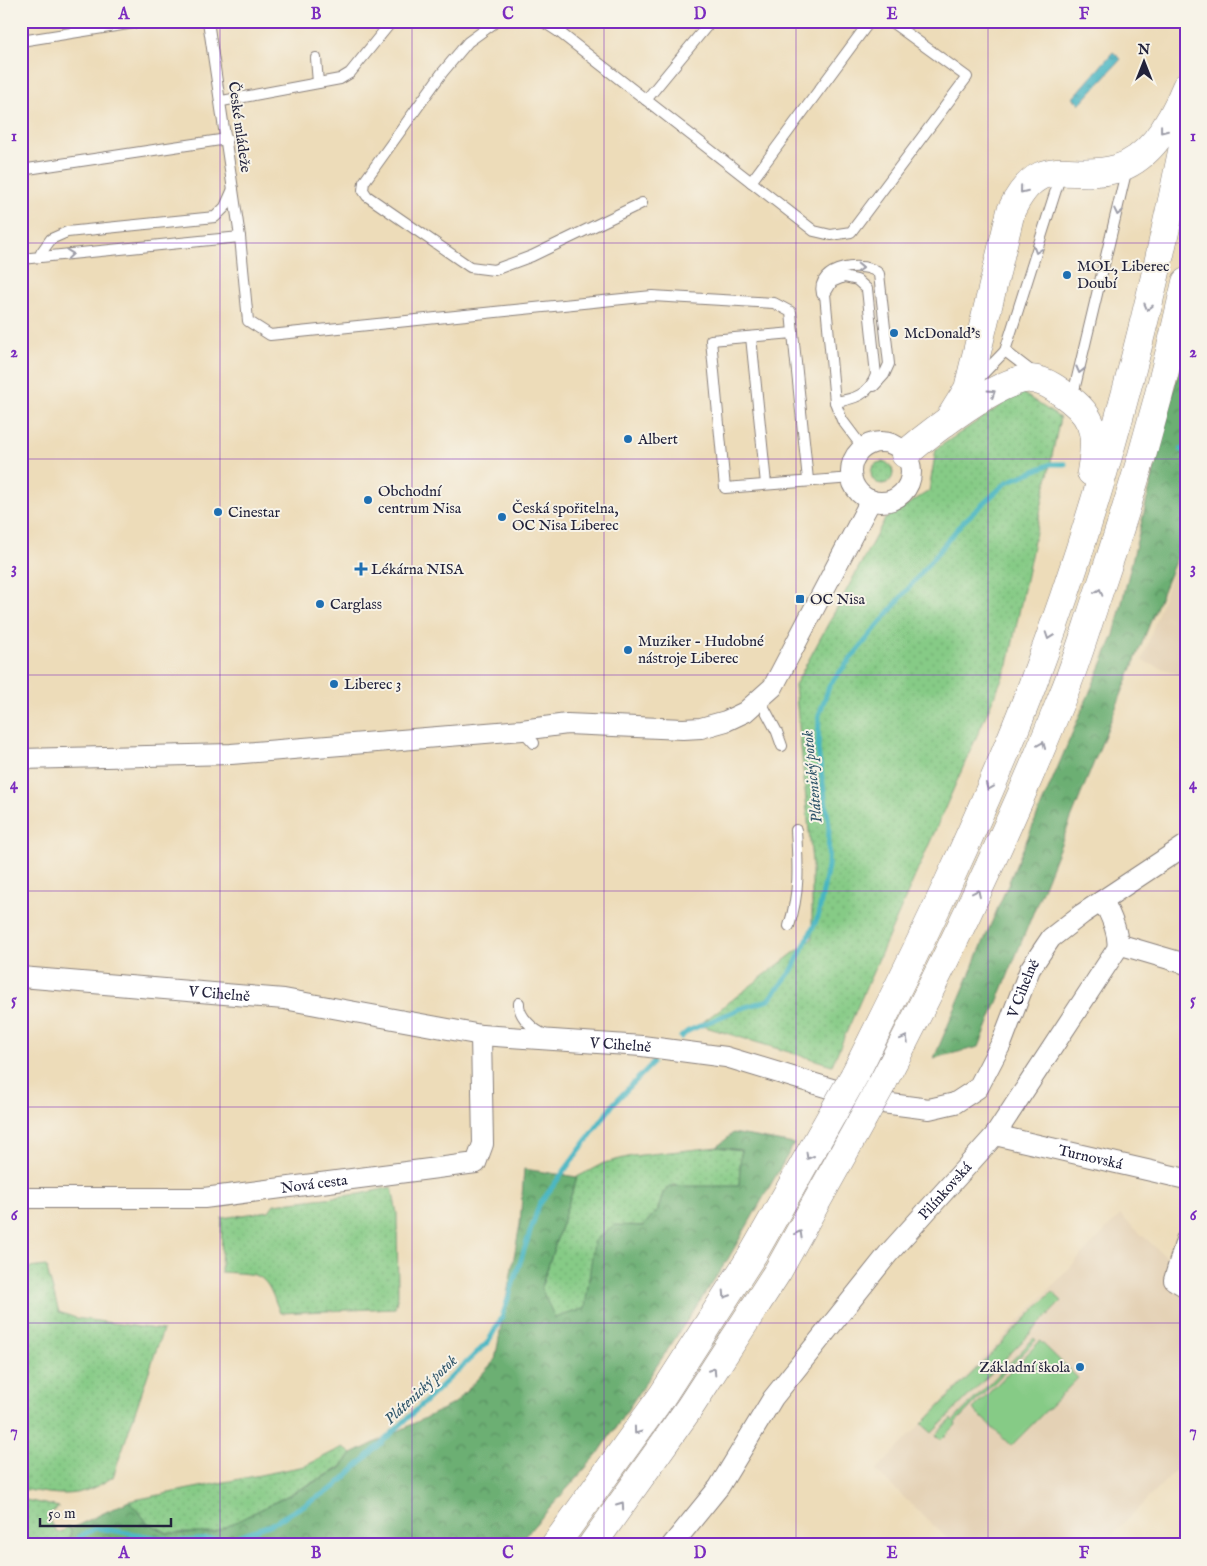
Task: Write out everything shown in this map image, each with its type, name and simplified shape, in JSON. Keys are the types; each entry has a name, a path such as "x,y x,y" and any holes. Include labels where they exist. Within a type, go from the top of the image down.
{"highway":[{"path":"950,418 968,389 1011,211 1019,192 1027,184 1044,174 1062,171 1100,172 1128,164 1148,149 1168,125 1186,87"},
{"path":"555,1545 662,1396 754,1254 854,1076 916,952 983,801 1031,686 1076,557 1138,346 1164,243 1186,132"},
{"path":"592,1545 690,1407 778,1271 883,1082 943,966 1015,810 1064,694 1106,571 1144,450 1186,282"},
{"path":"905,454 950,418 1009,382 1026,378 1047,383 1072,400 1089,421 1095,438 1076,557"}],"street":[{"path":"872,443 890,443 905,454 912,472 906,490 890,501 871,500 855,487 852,478 853,461 863,448 872,443"},
{"path":"21,759 231,754 528,737 566,724 701,728 726,721 760,700 773,687 871,500"},
{"path":"1186,846 1104,902 1112,918 1118,944 1186,964"},
{"name":"V Cihelně","path":"21,977 284,999 481,1035 642,1046 726,1057 875,1102 915,1109 942,1107 955,1103 978,1088 1002,1042 1030,969 1051,938 1082,914 1104,902"},
{"name":"Pilínkovská","path":"672,1545 719,1487 773,1398 888,1254 995,1135 1118,944"},
{"name":"Nová cesta","path":"21,1198 204,1198 476,1163 483,1144 481,1035"},
{"name":"Turnovská","path":"995,1135 1186,1179"},
{"path":"1186,1240 1174,1280 1186,1288"}],"lane":[{"path":"21,41 147,21"},
{"name":"České mládeže","path":"208,21 222,101 240,236 248,321 270,334 652,296 774,303 791,312 793,332"},
{"path":"222,101 340,79 350,73 392,21"},
{"path":"497,21 468,42 442,73 364,182 363,190 367,196 470,267 494,270 532,256 642,203"},
{"path":"542,21 559,32 814,231 831,235 851,232 967,77 890,21"},
{"path":"559,32 568,21"},
{"path":"646,100 712,21"},
{"path":"751,182 870,21"},
{"path":"316,58 318,83"},
{"path":"21,170 227,139"},
{"path":"1072,400 1128,164"},
{"path":"968,389 1005,351 1062,171"},
{"path":"41,253 51,240 67,232 215,217 229,201 233,188"},
{"path":"21,259 240,236"},
{"path":"835,402 858,398 880,380 889,364 879,274 872,269 844,268 831,272 821,288 825,304 835,402 842,420 863,448"},
{"path":"825,304 827,288 838,279 851,277 863,284 867,289 876,375 866,391"},
{"path":"808,480 793,332 710,340 725,488 852,478"},
{"path":"751,337 766,484"},
{"path":"1005,351 1047,383"},
{"path":"760,700 778,732 782,746"},
{"path":"789,926 797,901 799,873 796,830"},
{"path":"519,1003 523,1016 533,1027 541,1033 558,1040"}],"shaded area":[{"path":"1186,541 1186,677 1142,661 1180,549"},
{"name":"Základní škola","path":"1120,1215 1186,1275 1186,1460 1102,1545 954,1545 876,1471"}],"green space":[{"path":"1186,340 1186,541 1180,549 979,1047 934,1058 1114,635"},
{"path":"1021,392 1060,418 1008,665 832,1065 699,1025 812,939 812,862 795,685 885,519 929,491 936,449"},
{"path":"878,462 886,462 893,469 893,477 886,484 878,484 871,477 871,469"},
{"path":"733,1133 794,1144 728,1259 598,1454 517,1545 67,1545 71,1532 70,1529 129,1501 148,1523 167,1533 214,1533 340,1469 352,1454 455,1403 495,1360 520,1224 524,1169 577,1177 541,1288 555,1318 585,1308 594,1241 614,1225 643,1226 658,1210 663,1193 669,1186 739,1186 741,1150 717,1147"},
{"path":"717,1147 741,1150 739,1186 689,1188 674,1185 663,1193 658,1210 643,1226 629,1225 595,1241 585,1308 554,1319 541,1288 577,1177 604,1163 632,1156"},
{"path":"392,1187 397,1214 398,1295 395,1308 280,1313 270,1289 261,1278 254,1275 221,1272 222,1218 269,1211 274,1204 360,1194"},
{"path":"46,1266 59,1312 76,1318 163,1330 113,1477 89,1489 68,1494 21,1489 21,1269"},
{"path":"1052,1292 1062,1301 932,1433 922,1424"},
{"path":"1034,1338 1036,1340 955,1423 956,1425 941,1440 936,1435 951,1419 953,1421"},
{"path":"1040,1341 1078,1378 1011,1446 973,1409"},
{"path":"343,1447 352,1454 340,1468 214,1534 168,1533 148,1523 129,1501 305,1466"},
{"path":"21,1499 59,1507 50,1514 49,1520 57,1533 63,1531 68,1526 71,1531 67,1545 21,1545"}],"water":[{"path":"1113,52 1121,59 1080,104 1073,98"}],"waterway":[{"name":"Plátenický potok","path":"1181,450 1186,448"},
{"name":"Plátenický potok","path":"681,1037 688,1031 739,1009 769,1000 792,970 818,917 828,866 829,825 818,750 819,715 830,684 962,523 1007,482 1051,464 1065,464"},
{"name":"Plátenický potok","path":"73,1545 79,1537 96,1528 180,1541 231,1538 270,1525 335,1487 488,1342 502,1317 539,1205 615,1102 653,1063"}],"place":[{"name":"MOL, Liberec Doubí","path":"1067,275"},
{"name":"McDonald's","path":"894,333"},
{"name":"Albert","path":"628,439"},
{"name":"Obchodní centrum Nisa","path":"368,500"},
{"name":"Cinestar","path":"218,512"},
{"name":"Česká spořitelna, OC Nisa Liberec","path":"502,517"},
{"name":"Lékárna NISA","path":"361,569"},
{"name":"OC Nisa","path":"800,599"},
{"name":"Carglass","path":"320,604"},
{"name":"Muziker - Hudobné nástroje Liberec","path":"628,650"},
{"name":"Liberec 3","path":"334,684"},
{"name":"Základní škola","path":"1080,1367"}]}
